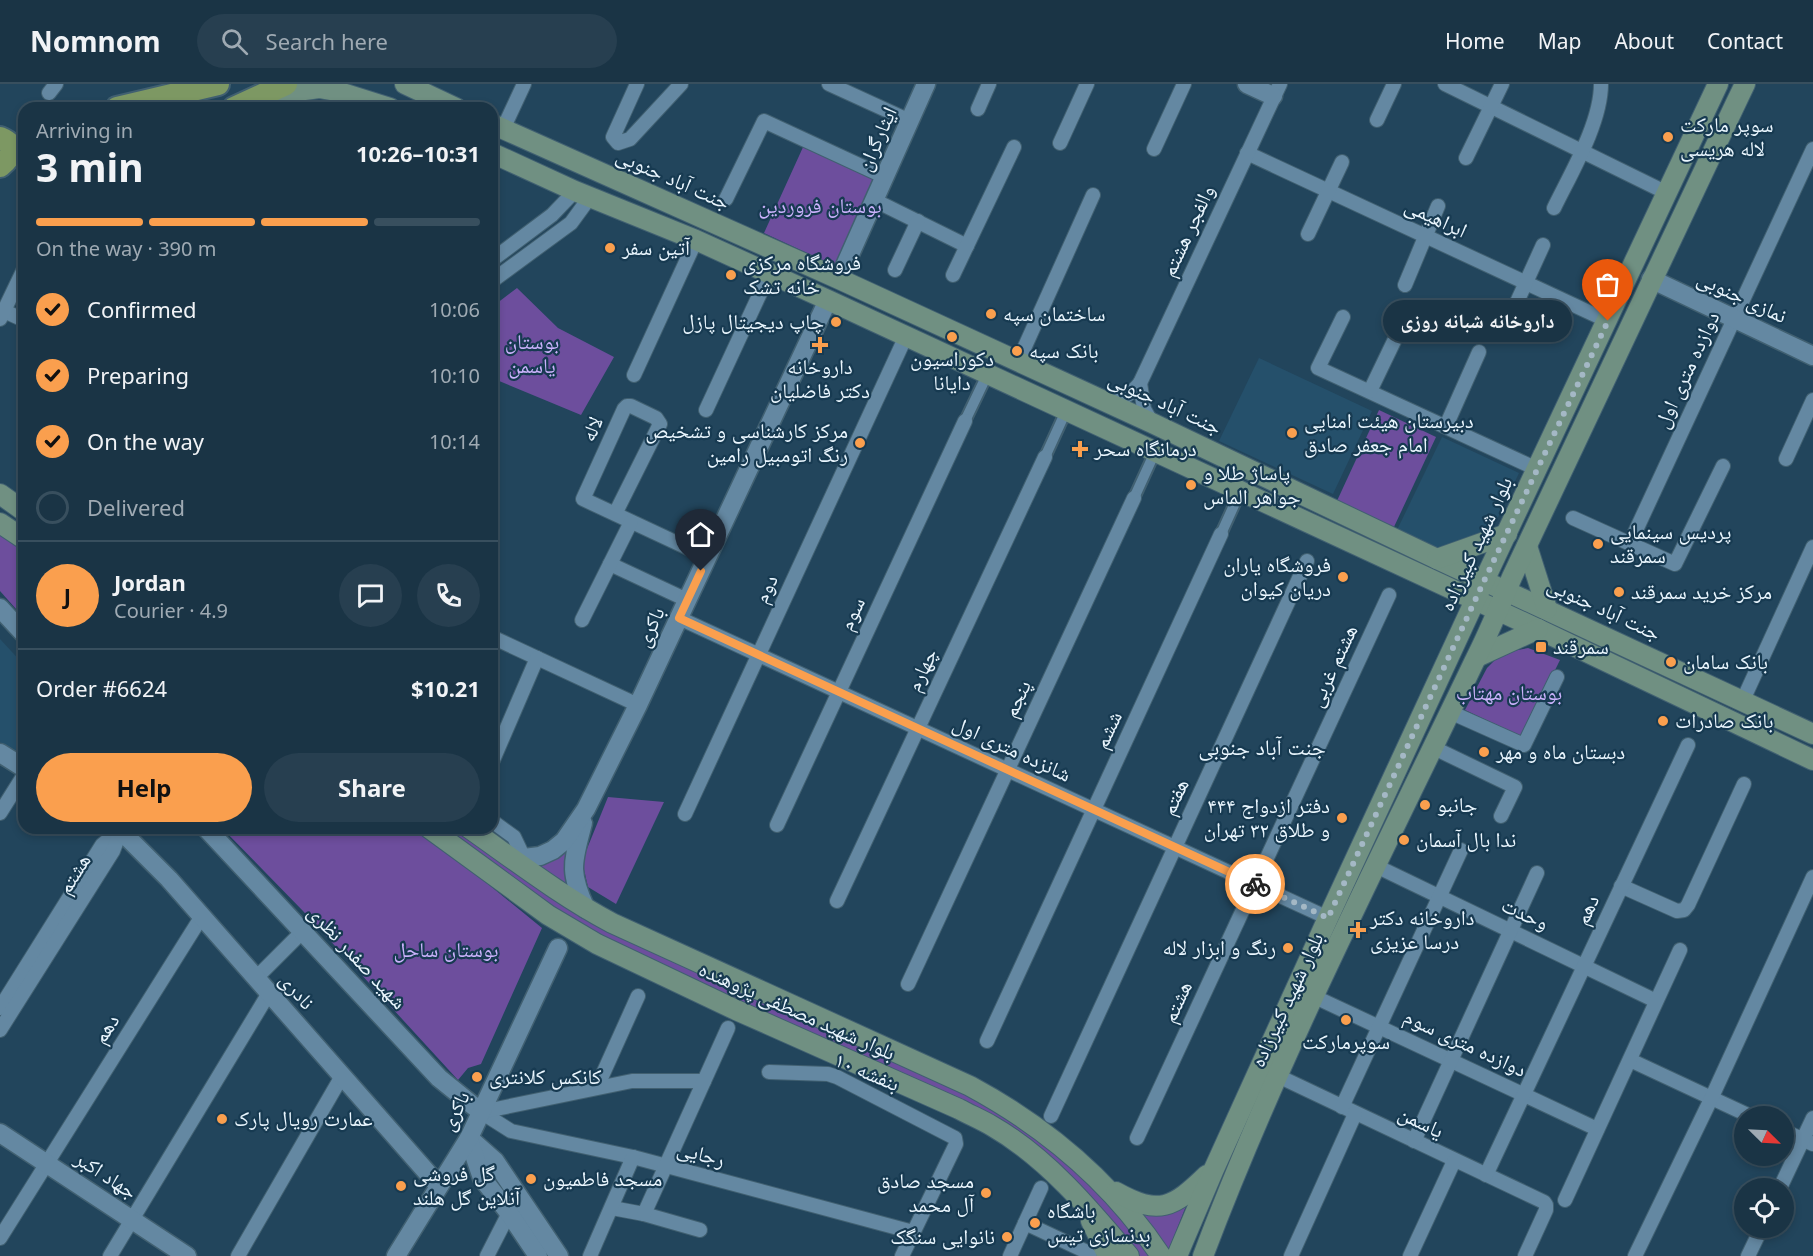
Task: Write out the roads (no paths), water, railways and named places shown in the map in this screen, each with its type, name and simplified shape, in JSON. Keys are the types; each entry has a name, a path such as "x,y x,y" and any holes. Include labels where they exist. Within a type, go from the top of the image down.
{"main road":[{"path":"142,102 218,84"},
{"path":"248,102 286,84"},
{"path":"372,84 376,95 385,102"},
{"path":"405,84 445,102"},
{"name":"بلوار شهید کبیرزاده","path":"1177,1256 1328,918 1718,84"},
{"name":"بلوار شهید کبیرزاده","path":"1203,1256 1232,1180 1278,1076 1432,747 1477,657 1651,279 1745,84"},
{"path":"263,96 319,88 372,102"},
{"name":"جنت آباد جنوبی","path":"498,126 839,279 1152,423 1813,734"},
{"path":"0,136 18,130"},
{"path":"0,136 12,147 12,153 0,166"},
{"path":"498,156 583,194 696,240 828,300 1475,602 1538,629 1813,760"},
{"path":"0,166 18,162"},
{"path":"0,494 18,507"},
{"path":"0,522 18,535"},
{"path":"1437,559 1507,534"},
{"path":"1527,546 1547,609"},
{"path":"1477,657 1538,629"},
{"name":"بلوار شهید مصطفی پژوهنده","path":"437,834 548,915 597,944 667,979 993,1126 1035,1158 1082,1202 1128,1256"},
{"name":"بلوار شهید مصطفی پژوهنده","path":"479,834 515,856 548,885 586,909 705,967 1007,1106 1037,1126 1107,1187 1161,1256"},
{"path":"1107,1187 1145,1206 1167,1204 1177,1202 1214,1169"},
{"path":"1082,1202 1108,1256"}],"street":[{"path":"498,124 524,84"},
{"path":"637,84 613,137 618,143 630,139 681,84"},
{"path":"829,84 910,121"},
{"name":"ایثارگران","path":"839,279 926,84"},
{"path":"978,109 989,84"},
{"path":"1060,143 1087,84"},
{"path":"1154,149 1184,84"},
{"path":"1247,84 1276,90"},
{"path":"1377,120 1394,84"},
{"path":"1445,84 1667,193"},
{"path":"1466,158 1502,84"},
{"path":"1554,208 1582,151 1601,100 1601,84"},
{"name":"والفجر هشتم","path":"1140,383 1276,90"},
{"path":"726,199 764,121 885,177"},
{"path":"953,275 1014,147"},
{"name":"دوازده متری اول","path":"1630,543 1813,149"},
{"name":"ابراهیمی","path":"1247,153 1608,321"},
{"path":"1308,234 1342,162"},
{"path":"498,256 583,194"},
{"path":"498,277 570,223 583,194"},
{"path":"1018,362 1093,195"},
{"path":"874,200 967,246"},
{"path":"1405,285 1438,206"},
{"path":"895,270 918,221"},
{"path":"633,375 696,240"},
{"path":"1507,324 1543,245"},
{"path":"706,410 770,274"},
{"name":"نمازی جنوبی","path":"1651,279 1813,356"},
{"path":"18,282 2,315 18,319"},
{"name":"باکری","path":"515,856 540,856 553,850 564,841 586,809 638,705 828,300"},
{"path":"1343,317 1318,368 1537,470"},
{"name":"دوم","path":"685,814 906,336"},
{"path":"1370,391 1396,337"},
{"path":"1446,426 1479,352"},
{"path":"965,421 987,375"},
{"path":"1107,403 1119,401 1131,394 1140,383"},
{"path":"1140,383 1144,409 1152,423"},
{"path":"1786,459 1813,400"},
{"name":"لاله","path":"615,514 660,424 656,418 631,406 624,409 583,500 707,557"},
{"path":"1045,457 1066,411"},
{"name":"سوم","path":"777,825 965,421"},
{"path":"1134,498 1155,452"},
{"name":"چهارم","path":"837,901 1045,457"},
{"path":"1573,518 1675,564 1723,466"},
{"path":"1221,534 1240,492"},
{"name":"پنجم","path":"908,984 1134,498"},
{"path":"582,620 631,522"},
{"name":"ششم","path":"987,1041 1221,534"},
{"path":"1743,700 1813,547"},
{"name":"هفتم","path":"1051,1116 1307,561"},
{"path":"610,564 687,600"},
{"name":"هشتم غربی","path":"1255,884 1389,595"},
{"path":"0,608 18,628"},
{"name":"شانزده متری اول","path":"679,618 1328,918"},
{"path":"498,640 638,705"},
{"path":"498,748 537,658"},
{"path":"1450,712 1524,746 1557,677"},
{"name":"دهم","path":"1486,1175 1688,745"},
{"path":"1432,747 1515,787 1501,816"},
{"path":"0,753 18,764"},
{"path":"0,813 18,784"},
{"path":"1621,886 1677,911 1684,910 1744,784"},
{"name":"باکری","path":"586,809 573,869 577,890 586,909"},
{"path":"498,825 514,837 515,856"},
{"name":"هشتم","path":"0,1008 102,845 114,834"},
{"name":"هشتم","path":"0,1030 113,851 118,834"},
{"name":"نادری","path":"125,834 169,879 439,1186"},
{"name":"شهید صفدر نظری","path":"212,834 440,1078 481,1112"},
{"path":"1342,1107 1461,850"},
{"name":"وحدت","path":"1376,866 1656,1001"},
{"path":"1414,1141 1537,873"},
{"path":"1635,1256 1712,1099 1813,878"},
{"name":"هشتم","path":"1137,1138 1255,884"},
{"name":"دهم","path":"0,1238 202,916"},
{"path":"256,978 296,938"},
{"name":"باکری","path":"396,1256 469,1138 558,948"},
{"path":"1565,1200 1680,950"},
{"path":"110,1256 269,993"},
{"path":"597,1087 638,996"},
{"name":"دوازده متری سوم","path":"1315,996 1596,1129"},
{"path":"644,1214 728,1028"},
{"path":"1630,1060 1734,1109"},
{"name":"بنفشه ۱۰","path":"769,1072 828,1074 837,1077 955,1138 956,1144 902,1256"},
{"path":"238,1256 342,1076"},
{"name":"یاسمن","path":"1278,1076 1544,1202 1546,1210 1525,1256"},
{"path":"481,1112 632,1081 704,1082"},
{"name":"رجایی","path":"481,1112 511,1131 633,1157 914,1232"},
{"path":"1291,1256 1355,1114"},
{"path":"1786,1178 1808,1142 1813,1118"},
{"name":"جهاد اکبر","path":"0,1133 188,1256"},
{"path":"1794,1136 1808,1142"},
{"path":"469,1138 482,1178 538,1256"},
{"path":"469,1138 495,1161 559,1256"},
{"path":"590,1256 633,1157"},
{"path":"1410,1256 1454,1161"},
{"path":"1010,1256 1041,1188"},
{"path":"612,1208 644,1214 700,1230"},
{"path":"487,1256 509,1213"},
{"path":"1025,1223 1085,1251 1090,1256"},
{"path":"1748,1256 1757,1238"}],"place":[{"name":"سوپر مارکت لاله هریسی","path":"1668,137"},
{"name":"آتین سفر","path":"610,248"},
{"name":"فروشگاه مرکزی خانه تشک","path":"731,275"},
{"name":"ساختمان سپه","path":"991,314"},
{"name":"داروخانه شبانه روزی","path":"1608,321"},
{"name":"چاپ دیجیتال پازل","path":"836,322"},
{"name":"دکوراسیون دایانا","path":"952,337"},
{"name":"داروخانه دکتر فاضلیان","path":"820,345"},
{"name":"بانک سپه","path":"1017,351"},
{"name":"دبیرستان هیئت امنایی امام جعفر صادق","path":"1292,433"},
{"name":"مرکز کارشناسی و تشخیص رنگ اتومبیل رامین","path":"860,443"},
{"name":"درمانگاه سحر","path":"1080,449"},
{"name":"پاساژ طلا و جواهر الماس","path":"1191,485"},
{"name":"پردیس سینمایی سمرقند","path":"1598,544"},
{"name":"فروشگاه یاران دریان کیوان","path":"1343,577"},
{"name":"مرکز خرید سمرقند","path":"1619,592"},
{"name":"سمرقند","path":"1541,647"},
{"name":"بانک سامان","path":"1671,662"},
{"name":"بانک صادرات","path":"1663,721"},
{"name":"دبستان ماه و مهر","path":"1484,752"},
{"name":"جانبو","path":"1425,805"},
{"name":"دفتر ازدواج ۴۴۴ و طلاق ۳۲ تهران","path":"1342,818"},
{"name":"ندا بال آسمان","path":"1404,840"},
{"name":"داروخانه دکتر درسا عزیزی","path":"1358,930"},
{"name":"رنگ و ابزار لاله","path":"1288,948"},
{"name":"سوپرمارکت","path":"1346,1020"},
{"name":"کانکس کلانتری","path":"477,1077"},
{"name":"عمارت رویال پارک","path":"222,1119"},
{"name":"مسجد فاطمیون","path":"531,1179"},
{"name":"گل فروشی آنلاین گل هلند","path":"401,1186"},
{"name":"مسجد صادق آل محمد","path":"986,1193"},
{"name":"باشگاه بدنسازی تیس","path":"1035,1223"},
{"name":"نانوایی سنگک","path":"1007,1237"}],"district":[{"name":"جنت‌ آباد جنوبی","path":"1262,747"}],"park label":[{"name":"بوستان فروردین","path":"820,206"},
{"name":"بوستان یاسمن","path":"532,354"},
{"name":"بوستان مهتاب","path":"1509,693"},
{"name":"بوستان ساحل","path":"446,950"}]}
